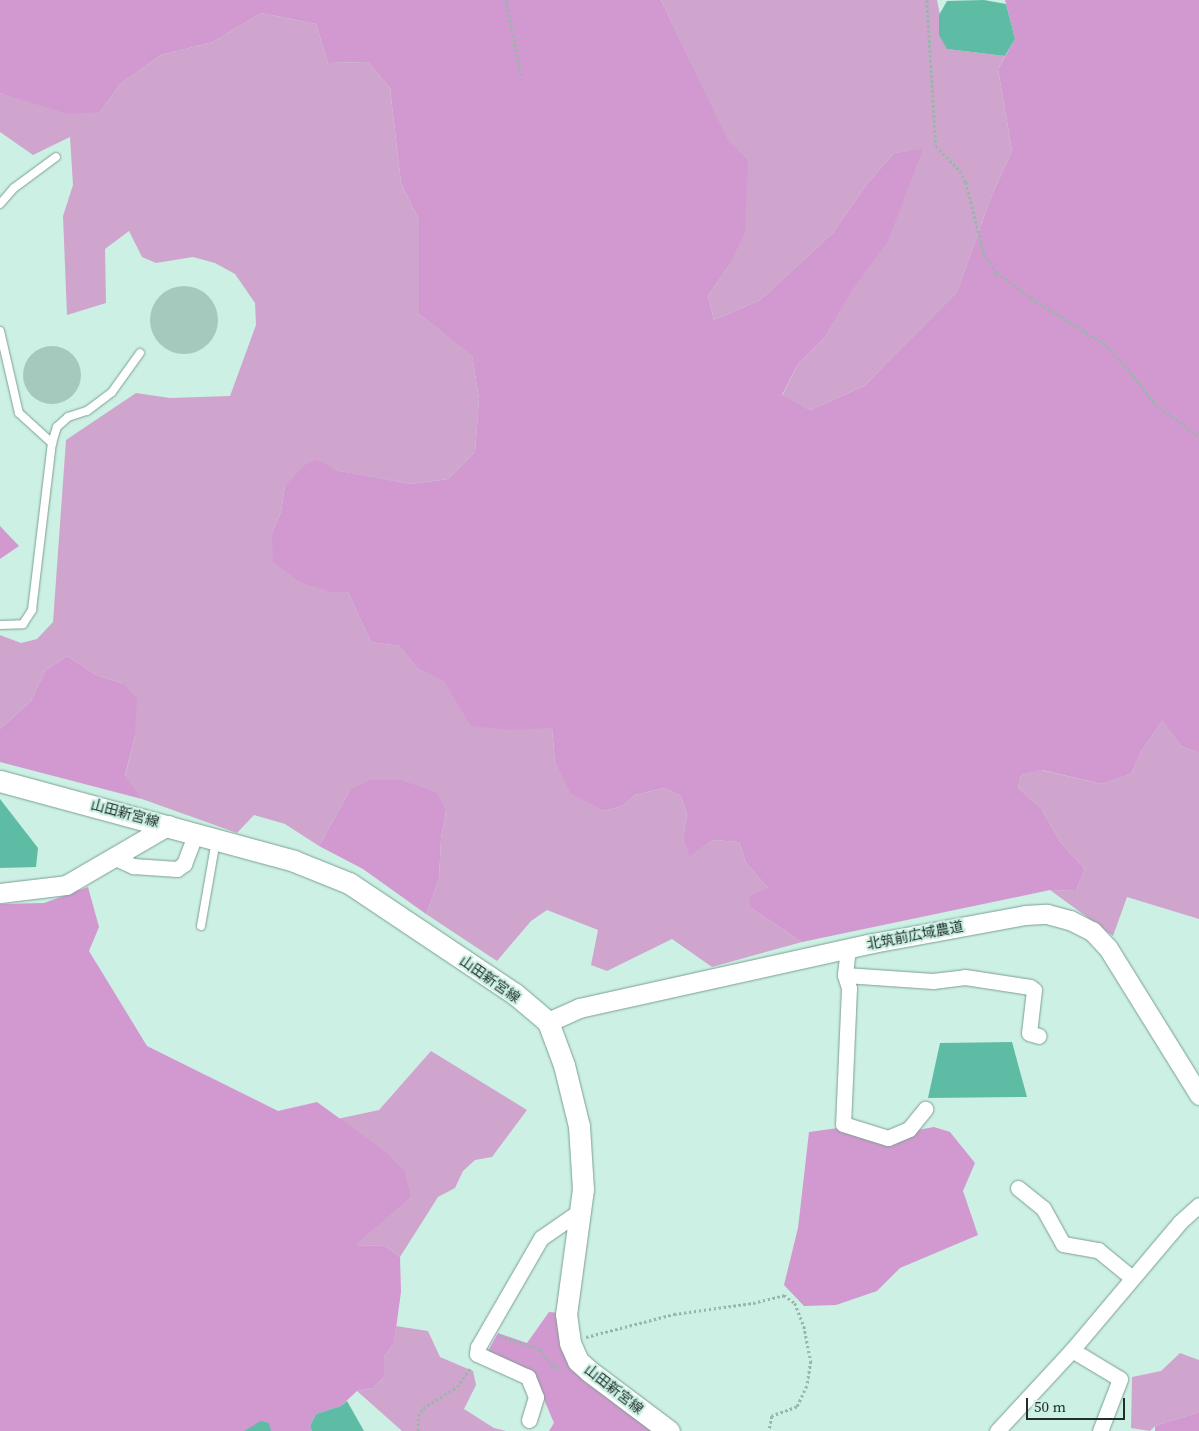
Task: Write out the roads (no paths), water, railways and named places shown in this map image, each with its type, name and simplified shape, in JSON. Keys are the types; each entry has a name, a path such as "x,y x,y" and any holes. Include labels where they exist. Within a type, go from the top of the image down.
{"main road":[{"name":"山田新宮線","path":"0,781 217,838 294,861 349,883 515,994 548,1022"},
{"path":"548,1022 579,1126 583,1189 580,1211"},
{"name":"山田新宮線","path":"580,1211 566,1314 574,1352 669,1431"}],"street":[{"path":"0,893 66,884 115,858 169,825"},
{"path":"115,858 133,866 177,869 184,864 196,832"},
{"name":"北筑前広域農道","path":"548,1022 579,1008 848,949 1025,915 1047,914 1070,920 1092,931 1108,948 1198,1091"},
{"path":"848,949 845,975 849,988 843,1124 888,1138 909,1128 925,1109"},
{"path":"845,975 908,981 955,981 965,977 1030,987 1034,990 1029,1033 1039,1036"},
{"path":"1018,1188 1043,1208 1063,1244 1098,1250 1131,1277"},
{"path":"997,1431 1072,1350 1131,1277 1199,1205"},
{"path":"529,1420 536,1397 528,1377 477,1354 487,1331 541,1238 580,1211"},
{"path":"1072,1350 1120,1379 1100,1431"}],"lane":[{"path":"0,204 14,188 56,157"},
{"path":"0,331 19,413 52,443"},
{"path":"0,625 23,624 32,610 52,443 57,427 68,417 87,411 112,392 140,353"},
{"path":"201,926 217,838"}]}
